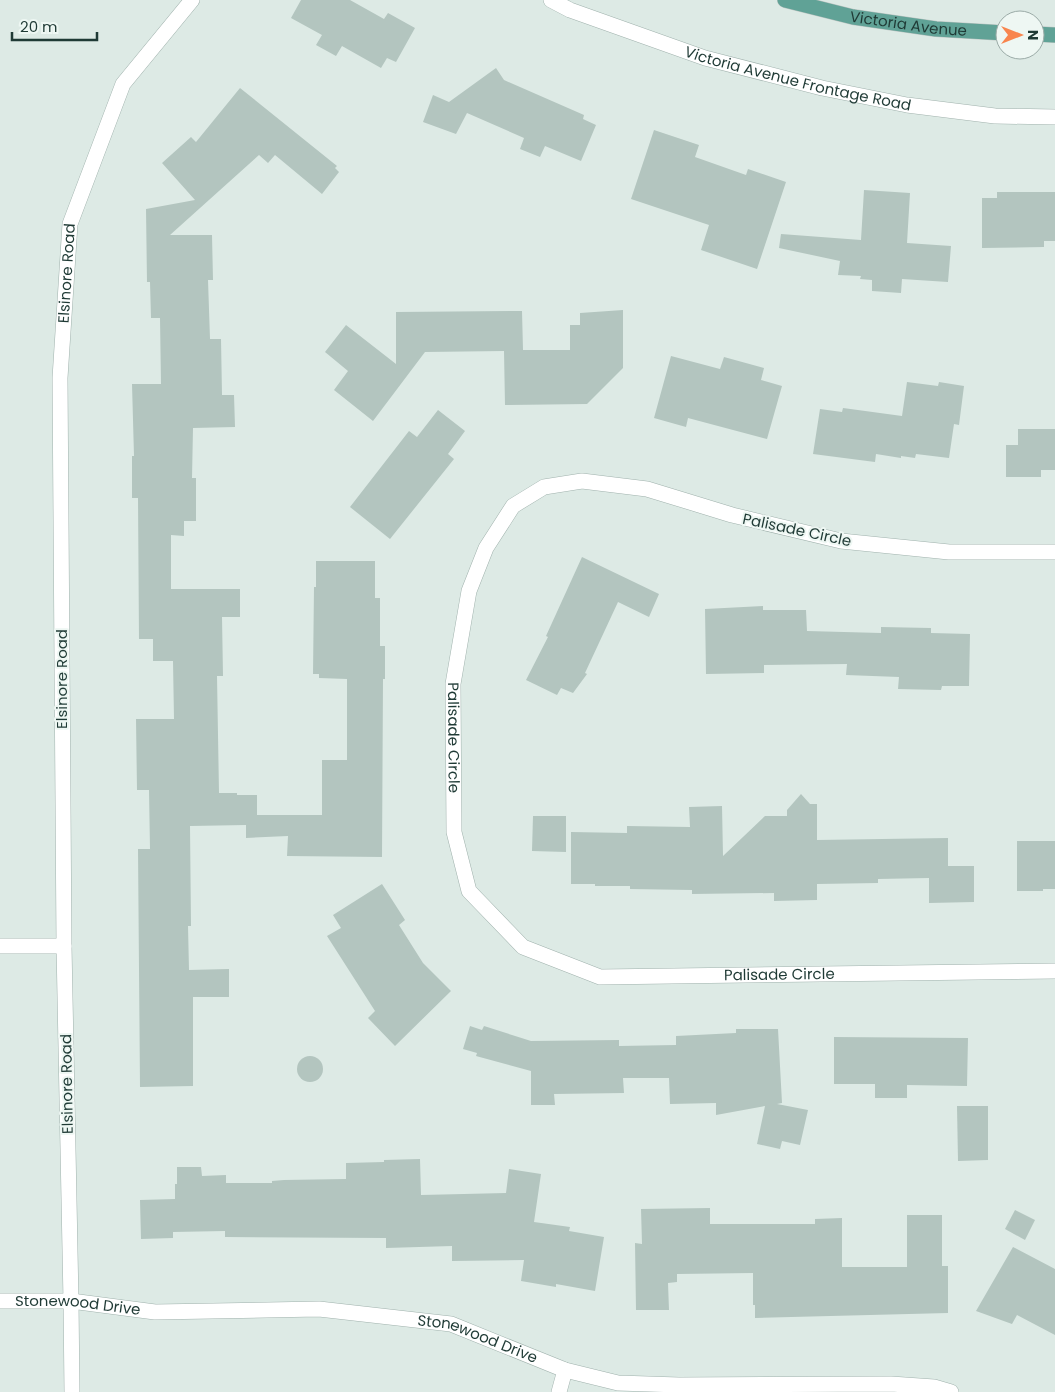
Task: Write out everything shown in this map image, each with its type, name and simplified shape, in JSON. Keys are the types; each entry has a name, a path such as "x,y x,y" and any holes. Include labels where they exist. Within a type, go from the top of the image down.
{"main road":[{"name":"Victoria Avenue","path":"785,0 853,17 936,29 995,32"}],"street":[{"name":"Elsinore Road","path":"72,1392 64,946 60,378 70,224 123,84 192,0"},
{"name":"Victoria Avenue Frontage Road","path":"551,0 570,10 704,58 812,86 907,104 995,116 1055,117"},
{"name":"Palisade Circle","path":"1055,552 949,552 841,541 732,515 647,489 582,481 544,487 513,506 486,548 470,591 453,684 454,832 470,891 523,947 600,977 1055,971"},
{"path":"0,946 64,946"},
{"name":"Stonewood Drive","path":"0,1301 71,1301 155,1312 319,1309 451,1324 566,1370 618,1383 680,1385 891,1384 934,1388 951,1392"},
{"path":"559,1392 566,1370"}],"building":[{"path":"301,0 350,0 384,19 388,13 415,28 396,62 387,58 381,68 342,46 336,56 316,45 322,35 291,18"},
{"path":"496,68 504,80 584,115 583,119 596,125 581,161 545,146 540,157 520,149 524,138 467,113 456,134 423,122 433,95 449,102"},
{"path":"240,88 337,166 335,168 339,172 322,194 275,155 268,163 259,155 170,235 212,235 213,280 208,280 210,339 221,339 222,395 234,395 235,427 193,428 192,478 196,478 196,521 184,521 184,536 171,535 171,589 240,589 240,617 222,617 223,676 217,676 219,793 257,795 257,815 322,815 322,760 347,760 347,679 319,678 319,674 313,674 316,561 375,561 375,598 380,598 380,646 385,646 385,679 383,679 382,857 287,856 288,836 246,838 246,825 190,826 191,926 188,926 189,970 229,969 229,997 193,997 193,1086 140,1087 138,849 150,849 149,790 137,790 136,719 174,719 173,661 153,661 153,639 139,639 138,498 132,498 132,456 134,456 132,384 161,384 160,318 151,318 150,282 147,282 146,209 195,200 162,163 191,137 196,142"},
{"path":"654,130 699,145 695,157 746,175 748,169 786,182 757,269 701,250 709,225 631,199"},
{"path":"864,190 910,193 907,243 951,246 948,282 902,279 901,293 872,291 872,280 860,279 861,276 838,275 840,261 779,248 781,234 861,240"},
{"path":"997,192 1055,192 1055,241 1044,241 1044,247 982,248 982,198 997,198"},
{"path":"623,310 623,368 587,404 505,405 504,351 425,352 373,421 334,390 348,371 325,352 346,325 396,364 396,312 522,311 523,350 570,350 570,325 580,325 580,313"},
{"path":"671,356 720,369 724,357 764,368 761,380 782,386 767,439 688,418 686,427 654,418"},
{"path":"907,382 938,386 939,382 964,386 959,425 954,424 949,458 916,454 915,458 901,456 901,458 876,454 875,462 813,454 820,409 842,412 843,408 902,416"},
{"path":"438,410 465,431 448,454 454,459 390,539 350,507 409,431 417,437"},
{"path":"1018,429 1055,429 1055,470 1041,470 1041,477 1006,477 1006,445 1018,445"},
{"path":"582,557 659,594 649,617 618,602 585,673 587,674 573,693 561,688 557,695 526,680 548,637 546,636"},
{"path":"763,606 763,610 806,610 807,631 881,633 881,627 931,628 931,633 970,634 969,686 942,686 941,690 898,689 899,677 846,675 847,664 764,665 764,673 706,674 705,609"},
{"path":"801,794 810,804 817,804 817,840 948,838 948,866 974,866 974,902 929,903 929,878 878,879 878,883 817,884 817,900 774,901 774,893 692,894 692,890 630,889 630,886 571,884 571,832 627,833 627,826 690,827 689,807 722,806 723,856 765,816 787,816 787,810"},
{"path":"533,816 566,816 566,852 532,851"},
{"path":"1017,841 1055,841 1055,889 1017,891"},
{"path":"382,884 405,920 399,925 423,963 451,991 395,1046 368,1018 375,1011 327,936 341,928 333,915"},
{"path":"470,1026 482,1030 484,1026 531,1041 619,1040 619,1046 676,1045 676,1036 736,1033 736,1029 778,1029 782,1103 777,1104 808,1110 800,1145 782,1141 780,1149 757,1144 765,1106 716,1115 716,1103 670,1104 669,1078 623,1078 624,1093 554,1094 555,1105 531,1105 531,1071 476,1056 477,1053 463,1049"},
{"path":"834,1037 968,1038 967,1086 907,1085 907,1098 875,1098 875,1084 834,1084"},
{"path":"310,1056 319,1060 323,1069 319,1078 310,1082 301,1078 297,1069 301,1060"},
{"path":"957,1106 988,1106 988,1160 958,1161"},
{"path":"420,1159 421,1195 506,1193 509,1169 541,1174 534,1222 570,1227 569,1231 604,1237 595,1291 556,1284 556,1287 521,1281 524,1260 452,1261 452,1246 386,1248 386,1238 225,1237 225,1231 173,1232 173,1238 141,1239 140,1200 175,1199 177,1167 201,1167 202,1176 226,1175 226,1183 272,1183 272,1181 284,1180 346,1179 346,1163"},
{"path":"710,1208 710,1224 815,1224 815,1219 842,1218 842,1267 907,1267 907,1215 942,1215 942,1266 948,1266 948,1313 755,1318 753,1273 677,1274 677,1282 668,1283 669,1310 636,1310 635,1243 642,1244 641,1209"},
{"path":"1015,1210 1035,1220 1025,1240 1005,1229"},
{"path":"1013,1247 1055,1269 1055,1335 1017,1315 1012,1324 976,1311"}]}
